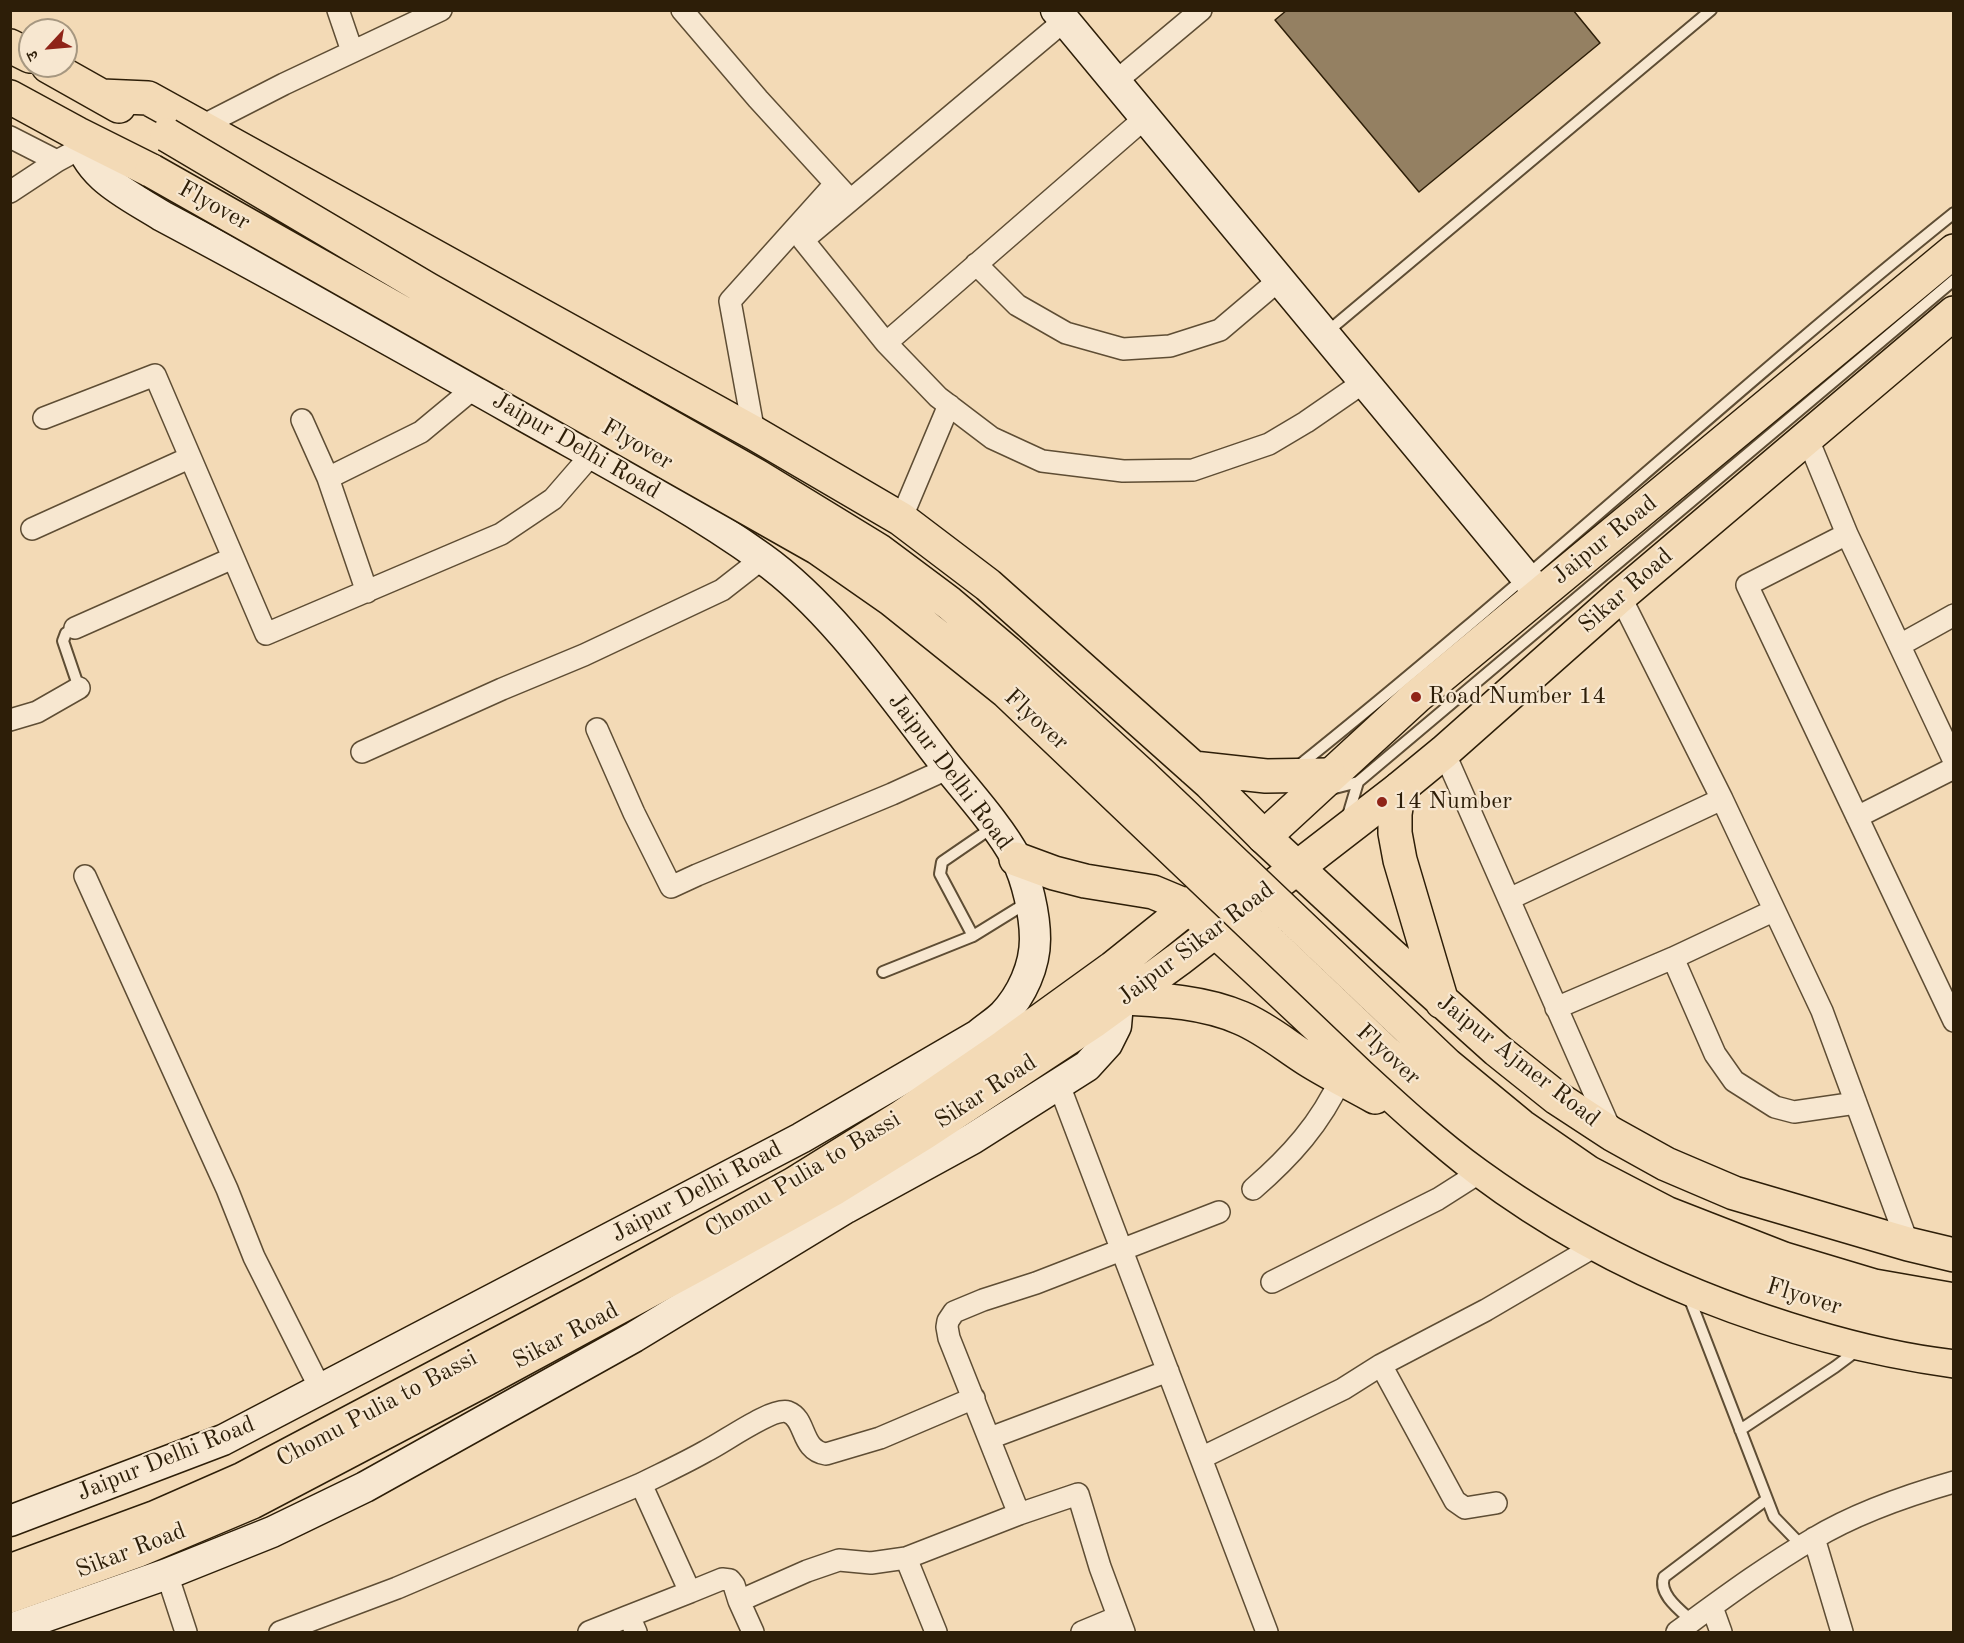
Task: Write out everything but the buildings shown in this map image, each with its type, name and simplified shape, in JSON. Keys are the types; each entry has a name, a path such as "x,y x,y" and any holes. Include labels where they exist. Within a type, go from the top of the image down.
{"main road":[{"path":"1060,16 1533,585"},
{"path":"70,78 102,96"},
{"name":"Jaipur Ajmer Road","path":"102,96 148,98 754,433 900,519 988,585 1193,768 1443,1003 1557,1098 1612,1134 1666,1164 1734,1193 1953,1255"},
{"name":"Flyover","path":"102,96 427,289 757,476 878,550 949,603 1016,660 1143,776 1446,1065 1521,1126 1589,1173 1666,1213 1784,1259 1874,1286 1953,1300"},
{"name":"Jaipur Delhi Road","path":"10,97 72,148 100,177 162,216 384,336 592,454 691,512 763,558 791,581 855,649 994,826 1016,859 1030,901 1035,940 1031,967 1019,993 1003,1015 978,1035 801,1138 223,1440 10,1521"},
{"name":"Flyover","path":"72,148 152,171 807,543 891,599 1008,692 1374,1042 1438,1100 1497,1147 1561,1190 1629,1227 1705,1263 1775,1289 1877,1319 1953,1332"},
{"name":"Jaipur Road","path":"1189,907 1321,782 1416,697 1533,585 1717,449 1953,251"},
{"name":"Sikar Road","path":"1298,867 1444,752 1620,596 1953,313"},
{"path":"1193,768 1321,782"},
{"path":"1399,789 1395,824 1400,860 1443,1003"},
{"path":"1016,859 1085,881 1153,892 1189,907 1421,1123 1482,1171 1541,1212 1597,1245 1685,1286 1783,1324 1864,1345 1953,1361"},
{"name":"Jaipur Sikar Road","path":"1112,1008 1298,867"},
{"name":"Chomu Pulia to Bassi","path":"10,1571 154,1518 243,1479 466,1362 794,1184 900,1118 1005,1046 1113,968 1189,907"},
{"path":"10,1629 166,1574 272,1532 365,1487 634,1337 846,1208 972,1139 1087,1066 1107,1044 1116,1026 1112,1008 1182,1002 1212,1008 1241,1018 1273,1035 1307,1059 1421,1123"},
{"name":"Sikar Road","path":"10,1596 136,1551 252,1502 486,1379 836,1188 924,1133 1112,1008"}],"street":[{"path":"338,10 352,51"},
{"path":"200,127 352,51 441,10"},
{"path":"682,10 758,99 850,200"},
{"path":"1115,82 1202,10"},
{"path":"1060,16 803,240 886,343 938,397 992,438 1042,460 1124,471 1193,470 1269,444 1364,382"},
{"path":"886,343 1145,118"},
{"path":"10,137 72,148"},
{"path":"10,192 72,148"},
{"path":"754,433 730,301 835,184"},
{"path":"976,264 1026,311 1066,333 1123,350 1170,346 1220,330 1279,280"},
{"path":"44,418 155,375 266,634 501,534 553,499 592,454"},
{"path":"328,478 421,432 474,388"},
{"path":"900,519 949,405"},
{"path":"302,420 328,478 367,592"},
{"path":"1807,437 1847,534 1953,762"},
{"path":"32,530 189,458"},
{"path":"1847,534 1747,585 1953,1021"},
{"path":"75,628 234,558"},
{"path":"362,752 502,688 584,655 722,590 763,558"},
{"path":"1620,596 1722,798 1773,911 1822,1011 1908,1244"},
{"path":"1900,645 1953,615"},
{"path":"10,720 37,712 79,688"},
{"path":"597,729 634,813 671,887 949,768"},
{"path":"1444,752 1612,1134"},
{"path":"1857,817 1953,768"},
{"path":"1509,899 1722,798"},
{"path":"85,876 227,1189 254,1257 320,1388"},
{"path":"1556,1008 1773,911"},
{"path":"1672,958 1715,1054 1734,1081 1775,1107 1794,1112 1856,1103"},
{"path":"1253,1189 1281,1165 1304,1140 1331,1102 1341,1078"},
{"path":"1059,1085 1267,1632"},
{"path":"1272,1281 1438,1199 1482,1171"},
{"path":"1019,1514 947,1327 948,1321 954,1312 983,1300 1036,1283 1219,1212"},
{"path":"1201,1458 1343,1389 1381,1365 1486,1310 1597,1245"},
{"path":"1381,1365 1455,1502 1465,1508 1496,1503"},
{"path":"990,1438 1168,1371"},
{"path":"280,1632 397,1588 640,1484 779,1412 787,1412 795,1416 810,1446 819,1453 826,1454 880,1438 974,1398"},
{"path":"1684,1627 1753,1577 1808,1542 1868,1511 1953,1482"},
{"path":"640,1484 690,1592"},
{"path":"739,1601 807,1571 839,1560 871,1563 906,1558 1019,1514 1078,1494 1121,1625 1082,1632"},
{"path":"1808,1542 1842,1632"},
{"path":"906,1558 936,1632"},
{"path":"166,1574 186,1632"},
{"path":"589,1632 633,1624 690,1592 722,1579 730,1580 734,1585 753,1632"},
{"path":"1712,1607 1721,1632"}],"lane":[{"path":"1324,334 1711,10"},
{"path":"1321,782 1374,706 1533,585 1755,379 1953,213"},
{"path":"1321,782 1953,280"},
{"path":"75,628 66,633 63,641 79,688"},
{"path":"1321,782 1342,832"},
{"path":"973,936 940,874 942,862 994,826"},
{"path":"883,972 973,936 1030,901"},
{"path":"1685,1286 1774,1517 1808,1542"},
{"path":"1740,1430 1864,1345"},
{"path":"1684,1627 1674,1604 1664,1590 1662,1582 1664,1577 1767,1499"}],"place":[{"name":"Road Number 14","path":"1416,697"},
{"name":"14 Number","path":"1382,802"}]}
